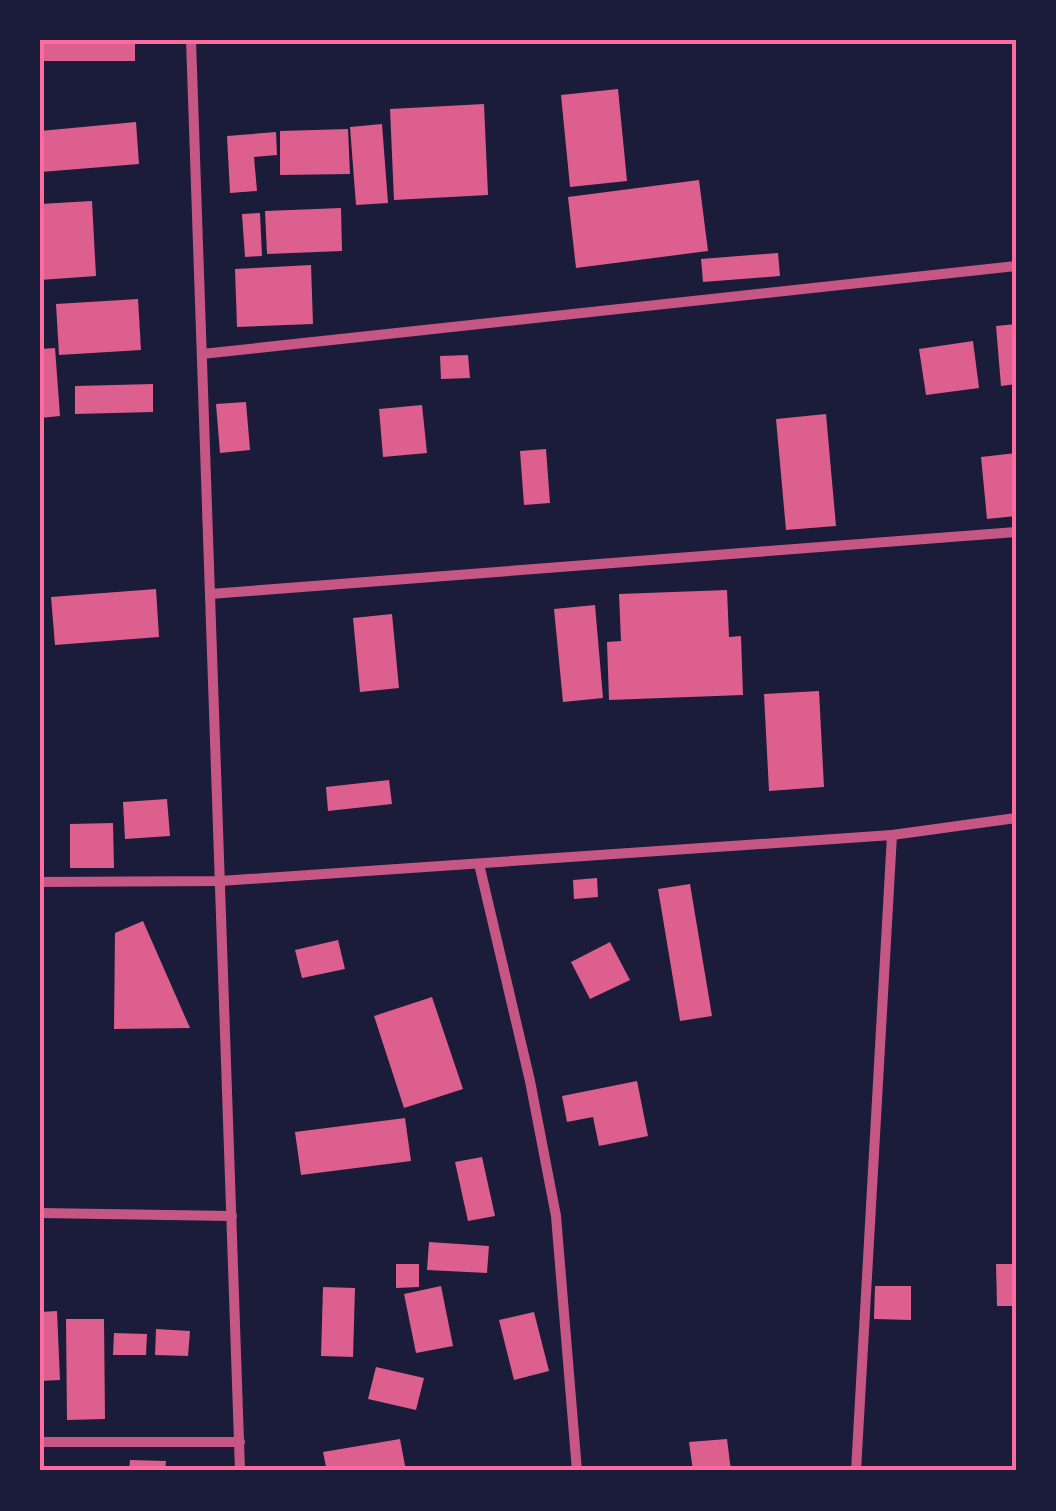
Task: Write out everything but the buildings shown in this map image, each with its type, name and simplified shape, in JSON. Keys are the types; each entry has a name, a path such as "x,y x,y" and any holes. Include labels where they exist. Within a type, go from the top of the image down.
{"street":[{"path":"192,40 240,1471"},
{"path":"202,354 1016,266"},
{"path":"210,594 1016,532"},
{"path":"40,882 220,882 892,835 1016,818"},
{"path":"856,1471 892,835"},
{"path":"479,864 530,1081 556,1216 577,1471"},
{"path":"40,1214 232,1216"},
{"path":"40,1442 240,1442"}]}
